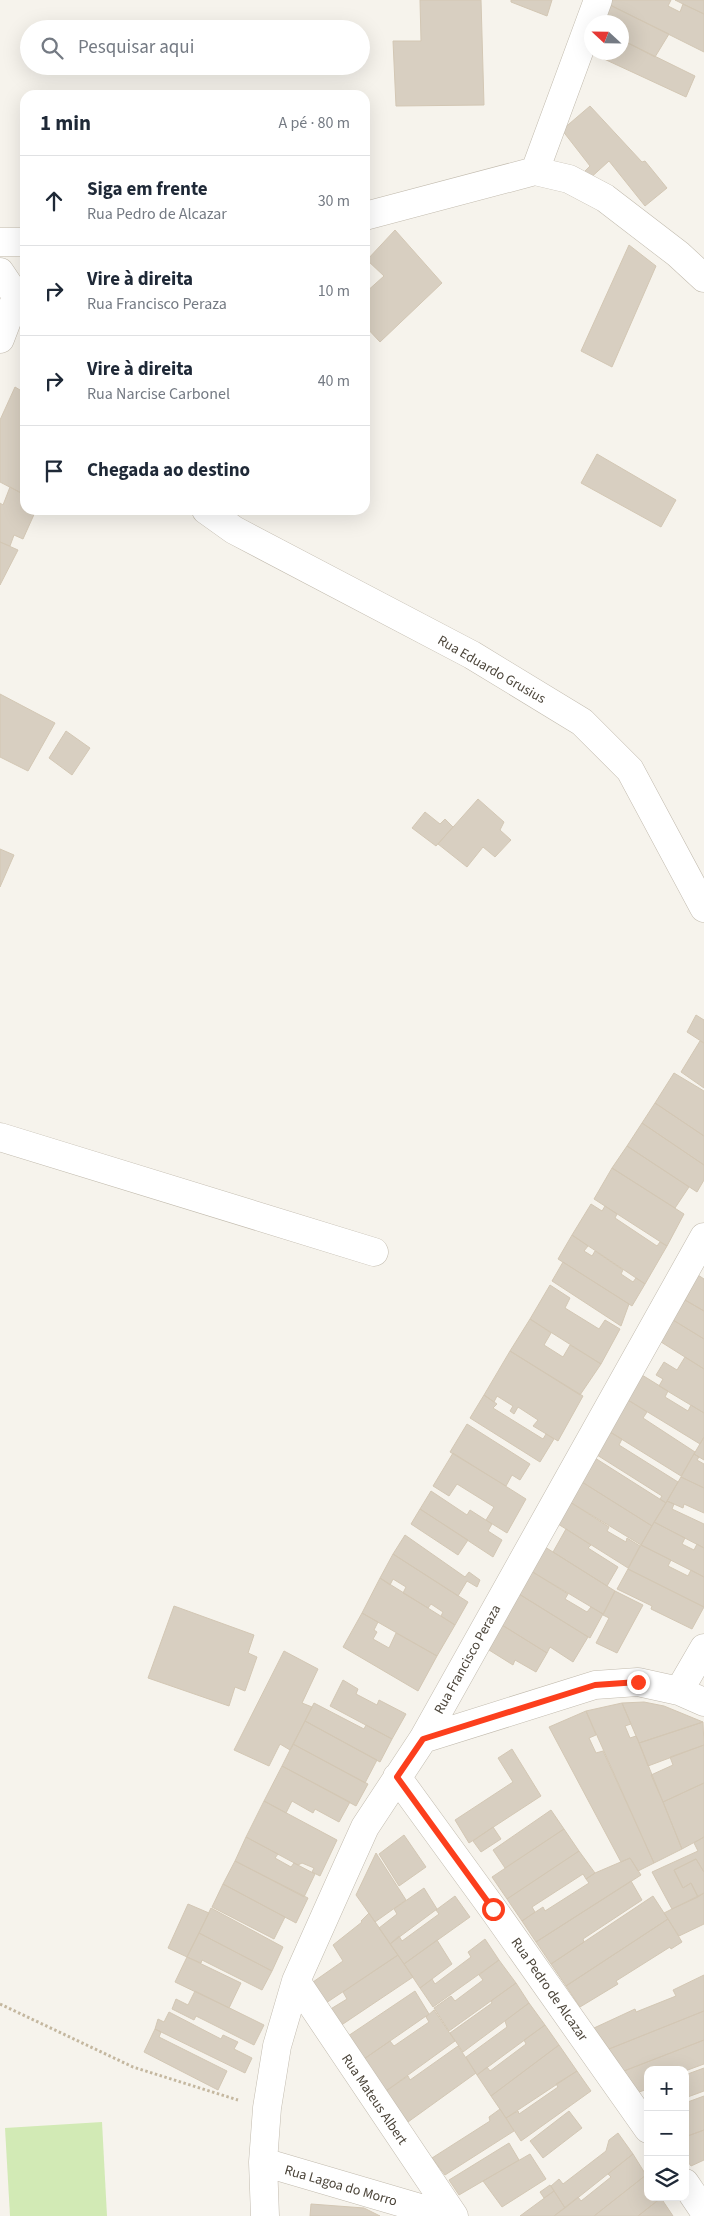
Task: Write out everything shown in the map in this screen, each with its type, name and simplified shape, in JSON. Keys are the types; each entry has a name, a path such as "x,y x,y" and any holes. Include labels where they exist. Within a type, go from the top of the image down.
{"street":[{"path":"535,171 598,0"},
{"path":"370,215 535,171 569,179 605,198 678,254 704,278"},
{"path":"0,242 20,242"},
{"path":"0,272 20,303 0,339"},
{"name":"Rua Eduardo Grusius","path":"213,515 234,530 472,655 582,722 630,770 704,908"},
{"path":"0,1137 374,1252"},
{"name":"Rua Francisco Peraza","path":"265,2216 264,2162 267,2108 277,2046 296,1982 365,1827 423,1739 704,1237"},
{"path":"679,1692 704,1648"},
{"path":"423,1739 595,1685 638,1682 679,1692 704,1702"},
{"name":"Rua Pedro de Alcazar","path":"397,1777 493,1909 644,2123"},
{"name":"Rua Mateus Albert","path":"296,1982 454,2216"},
{"name":"Rua Lagoa do Morro","path":"264,2162 447,2216"},
{"path":"689,2189 704,2211"}],"path":[{"path":"0,2004 133,2068 196,2089 267,2108"}],"green space":[{"path":"102,2122 107,2216 10,2216 5,2128"}],"building":[{"path":"420,0 481,0 484,105 396,106 393,41 421,41"},
{"path":"511,0 552,0 547,16 511,2"},
{"path":"612,0 671,0 668,6 680,12 683,4 704,14 704,52 610,5"},
{"path":"675,0 704,0 704,14 683,4"},
{"path":"610,5 669,34 655,57 629,44 629,15 605,15"},
{"path":"629,43 695,76 686,97 606,60 629,60"},
{"path":"590,106 642,162 645,161 667,188 645,206 609,161 587,181 580,176 590,166 562,130"},
{"path":"395,230 442,283 380,342 370,331 370,289 384,276 370,263 370,257"},
{"path":"629,245 656,266 612,367 581,351"},
{"path":"15,387 20,390 20,492 0,482 0,420"},
{"path":"597,454 676,500 661,527 581,483"},
{"path":"10,487 20,492 20,515 34,515 23,539 14,535 10,546 0,542 0,503 3,505"},
{"path":"0,542 18,550 0,585"},
{"path":"0,694 55,723 28,771 0,757"},
{"path":"66,731 90,748 72,775 49,758"},
{"path":"478,799 504,822 500,830 511,840 495,857 483,847 467,867 438,844"},
{"path":"425,812 440,824 445,819 453,827 436,846 412,828"},
{"path":"0,849 14,855 0,887"},
{"path":"696,1015 704,1020 704,1043 687,1032"},
{"path":"700,1041 704,1043 704,1088 681,1072"},
{"path":"674,1073 704,1091 704,1136 655,1103"},
{"path":"655,1103 704,1136 704,1165 642,1123"},
{"path":"642,1123 704,1165 704,1180 697,1192 627,1146"},
{"path":"627,1146 689,1187 675,1208 612,1168"},
{"path":"612,1168 684,1214 667,1246 594,1199"},
{"path":"591,1204 602,1211 605,1206 617,1214 615,1218 657,1246 660,1242 667,1246 645,1284 572,1235"},
{"path":"572,1235 588,1246 584,1251 592,1256 595,1251 623,1270 621,1274 633,1282 636,1278 645,1284 632,1306 558,1259"},
{"path":"563,1262 629,1304 621,1326 552,1281"},
{"path":"698,1275 704,1279 704,1311 685,1300"},
{"path":"550,1285 570,1298 565,1308 599,1329 605,1320 620,1329 601,1364 530,1319"},
{"path":"685,1300 704,1311 704,1339 673,1320"},
{"path":"530,1319 551,1333 544,1345 563,1357 570,1345 601,1364 580,1395 510,1351"},
{"path":"673,1320 704,1339 704,1369 661,1342"},
{"path":"510,1351 583,1396 558,1441 533,1426 538,1420 518,1407 514,1414 510,1411 513,1406 497,1396 494,1402 484,1395"},
{"path":"685,1357 704,1369 704,1413 659,1386 663,1379 656,1375 664,1362 677,1370"},
{"path":"642,1375 668,1391 665,1397 688,1411 691,1405 704,1413 704,1437 700,1444 628,1400"},
{"path":"484,1395 497,1404 493,1408 543,1439 546,1434 554,1439 540,1462 470,1418"},
{"path":"628,1400 647,1412 643,1418 695,1452 681,1476 610,1432"},
{"path":"467,1424 530,1464 520,1480 512,1475 506,1486 450,1452"},
{"path":"610,1432 622,1439 619,1445 678,1482 666,1503 660,1499 662,1496 597,1455"},
{"path":"704,1437 704,1460 694,1454"},
{"path":"453,1453 526,1499 507,1533 486,1520 494,1507 457,1484 449,1496 433,1486"},
{"path":"694,1454 699,1457 697,1460 704,1464 704,1488 681,1477"},
{"path":"595,1458 666,1503 652,1526 582,1482"},
{"path":"681,1477 704,1488 704,1513 684,1504 683,1508 667,1501"},
{"path":"582,1482 652,1526 641,1545 570,1502"},
{"path":"431,1491 467,1515 470,1510 492,1524 488,1531 502,1540 493,1557 420,1509"},
{"path":"667,1501 674,1504 672,1509 704,1524 704,1548 654,1522"},
{"path":"570,1502 609,1527 607,1531 626,1542 627,1538 640,1546 628,1568 558,1524"},
{"path":"420,1509 468,1540 458,1555 411,1524"},
{"path":"654,1522 685,1538 682,1544 694,1550 697,1544 704,1548 704,1577 641,1545"},
{"path":"566,1529 591,1545 588,1548 618,1567 607,1586 553,1552"},
{"path":"405,1535 465,1577 469,1572 480,1580 477,1587 467,1581 458,1596 393,1554"},
{"path":"641,1545 671,1560 668,1566 688,1576 691,1570 704,1577 704,1607 628,1569"},
{"path":"545,1547 615,1591 603,1614 531,1571"},
{"path":"393,1554 468,1602 455,1625 441,1616 443,1612 431,1604 428,1608 403,1593 406,1587 393,1579 390,1585 380,1578"},
{"path":"628,1569 704,1607 692,1629 651,1609 652,1606 617,1589"},
{"path":"531,1571 568,1594 565,1599 587,1612 591,1607 603,1614 590,1638 519,1594"},
{"path":"380,1578 455,1625 437,1656 362,1613"},
{"path":"615,1591 643,1605 617,1653 596,1643 609,1618 603,1615"},
{"path":"519,1594 588,1637 573,1662 550,1647 547,1653 502,1625"},
{"path":"174,1606 254,1635 248,1653 257,1657 245,1691 235,1687 229,1706 148,1678"},
{"path":"362,1613 378,1622 374,1630 377,1632 373,1639 389,1648 396,1633 437,1656 418,1691 343,1647"},
{"path":"502,1625 547,1653 536,1672 515,1660 513,1665 489,1650"},
{"path":"284,1651 318,1669 302,1703 312,1707 292,1747 290,1750 280,1744 269,1766 234,1750"},
{"path":"343,1680 358,1689 356,1694 377,1705 379,1700 406,1714 392,1739 330,1706"},
{"path":"644,1702 664,1706 703,1722 639,1743 622,1703"},
{"path":"314,1703 364,1729 366,1725 392,1739 380,1762 305,1721"},
{"path":"622,1703 631,1724 625,1726 630,1738 636,1736 638,1740 682,1849 654,1863 586,1711"},
{"path":"586,1711 596,1735 589,1738 596,1753 603,1751 654,1863 638,1871 630,1858 621,1862 549,1727"},
{"path":"305,1721 377,1760 365,1783 293,1744"},
{"path":"703,1722 704,1745 648,1766 639,1743"},
{"path":"293,1744 368,1784 356,1806 282,1766"},
{"path":"704,1745 704,1783 663,1802 651,1775 673,1765 670,1757"},
{"path":"512,1749 541,1796 469,1843 455,1820 513,1782 498,1758"},
{"path":"282,1766 350,1802 339,1822 315,1809 313,1813 292,1801 286,1813 264,1801"},
{"path":"704,1783 704,1837 682,1849 663,1802"},
{"path":"264,1801 337,1840 320,1876 312,1872 314,1868 302,1863 298,1865 246,1837"},
{"path":"551,1810 564,1829 505,1868 493,1850"},
{"path":"493,1827 501,1839 481,1852 473,1841"},
{"path":"564,1829 579,1851 507,1899 492,1877"},
{"path":"404,1835 426,1867 399,1886 379,1854"},
{"path":"246,1837 278,1854 275,1858 291,1867 294,1863 315,1874 304,1897 235,1861"},
{"path":"704,1837 704,1872 696,1859 674,1870 683,1888 691,1883 698,1897 672,1909 652,1872 698,1851 694,1843"},
{"path":"579,1851 595,1873 586,1879 583,1874 532,1907 535,1912 522,1921 507,1899"},
{"path":"376,1853 406,1900 375,1922 356,1895"},
{"path":"630,1858 641,1875 536,1942 522,1921 543,1907 545,1911 589,1883 586,1879 595,1873"},
{"path":"696,1859 704,1872 704,1893 698,1897 691,1883 683,1888 674,1870"},
{"path":"235,1861 308,1898 296,1923 223,1884"},
{"path":"631,1881 642,1900 583,1939 584,1942 551,1964 536,1942"},
{"path":"223,1884 285,1917 274,1939 212,1907"},
{"path":"424,1888 437,1909 390,1944 379,1928 397,1914 394,1909"},
{"path":"704,1893 704,1924 679,1936 664,1913"},
{"path":"455,1896 470,1917 404,1964 390,1944 399,1936 402,1941 439,1914 436,1910"},
{"path":"653,1896 668,1919 566,1986 551,1964"},
{"path":"188,1904 209,1913 187,1957 168,1948"},
{"path":"211,1908 283,1947 272,1971 199,1933"},
{"path":"369,1913 398,1955 326,2003 313,1982 343,1961 333,1945 362,1922"},
{"path":"668,1919 682,1942 671,1949 670,1947 616,1981 618,1984 580,2007 566,1986"},
{"path":"199,1933 272,1971 262,1990 202,1960 201,1963 187,1957"},
{"path":"485,1939 499,1960 433,2007 420,1988 432,1979 435,1984 471,1957 468,1952"},
{"path":"437,1940 452,1964 420,1988 404,1964"},
{"path":"398,1955 413,1977 340,2026 329,2010 347,1999 343,1992"},
{"path":"187,1957 241,1983 229,2008 175,1982"},
{"path":"499,1960 516,1983 449,2031 434,2008 451,1996 455,2001 483,1980 479,1975"},
{"path":"704,1975 704,2011 609,2049 594,2028 635,2009 636,2012 676,1996 673,1990"},
{"path":"516,1983 529,2003 463,2052 450,2033"},
{"path":"195,1991 264,2025 254,2045 196,2016 194,2020 172,2009 176,1999 188,2005"},
{"path":"415,1991 429,2014 364,2059 348,2036"},
{"path":"529,2003 545,2025 477,2075 466,2057 507,2027 505,2021"},
{"path":"434,2010 455,2041 386,2091 364,2059 390,2041 394,2046 429,2022 426,2017"},
{"path":"704,2011 704,2040 624,2071 609,2049"},
{"path":"169,2012 221,2039 223,2035 238,2042 234,2049 252,2058 245,2073 155,2029 158,2019 164,2022"},
{"path":"545,2025 559,2045 491,2096 477,2075 487,2067 490,2071 526,2044 524,2040"},
{"path":"155,2029 161,2032 159,2037 227,2071 218,2090 144,2052"},
{"path":"704,2040 704,2064 689,2070 689,2066 644,2066 644,2090 639,2092 624,2071"},
{"path":"559,2045 577,2071 506,2118 491,2096"},
{"path":"458,2046 476,2073 408,2122 386,2091 408,2076 410,2080"},
{"path":"704,2068 704,2091 689,2097 689,2074"},
{"path":"577,2071 591,2091 521,2141 506,2118 518,2111 519,2114 558,2087 556,2084"},
{"path":"704,2096 704,2130 689,2136 689,2111 689,2102"},
{"path":"500,2109 514,2131 445,2175 432,2158 490,2121 489,2117"},
{"path":"569,2111 582,2128 543,2158 530,2141"},
{"path":"704,2130 704,2160 691,2166 689,2163 689,2136"},
{"path":"618,2133 633,2154 565,2208 551,2186 559,2179 563,2184 606,2151 609,2140"},
{"path":"509,2143 519,2160 459,2195 449,2180"},
{"path":"530,2154 546,2179 502,2207 483,2181"},
{"path":"633,2154 644,2172 644,2177 594,2216 554,2216 578,2197 581,2201 611,2177 608,2174"},
{"path":"644,2177 644,2201 657,2201 638,2216 594,2216"},
{"path":"550,2185 554,2191 544,2198 540,2192"},
{"path":"554,2191 565,2208 554,2216 520,2216"},
{"path":"657,2201 663,2201 673,2216 638,2216"},
{"path":"311,2204 364,2208 380,2216 310,2216"}],"route":[{"path":"493,1909 397,1777 423,1739 595,1685 638,1682"}]}
